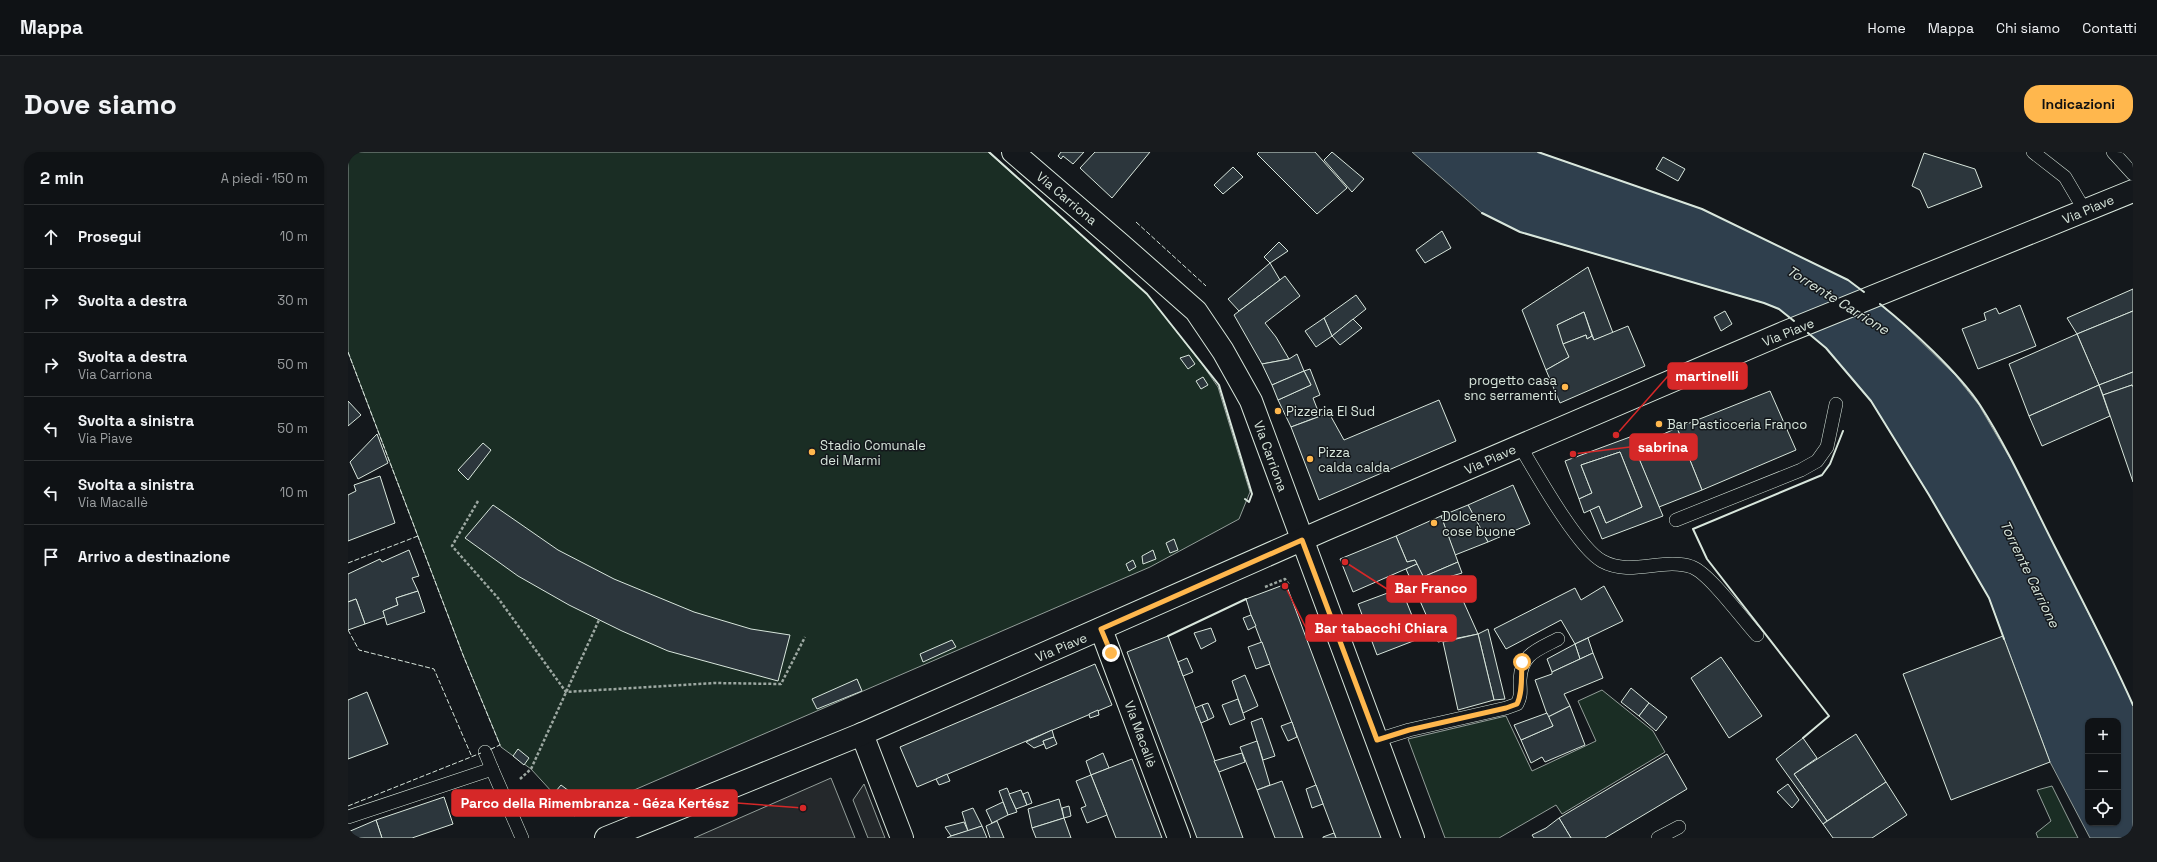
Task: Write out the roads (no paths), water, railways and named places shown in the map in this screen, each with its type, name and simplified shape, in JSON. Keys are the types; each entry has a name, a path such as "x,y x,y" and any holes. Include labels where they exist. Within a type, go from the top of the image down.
{"street":[{"name":"Via Carriona","path":"1013,152 1119,242 1196,312 1223,351 1251,402 1413,838"},
{"name":"Via Piave","path":"606,838 862,734 1302,540 1795,329 1877,297 2085,210 2130,195"},
{"name":"Via Macallè","path":"1101,629 1179,838"},
{"path":"862,734 902,838"}],"lane":[{"path":"2033,152 2065,177 2085,210"},
{"path":"2113,152 2133,174"},
{"path":"1676,520 1801,470 1817,461 1827,447 1836,404"},
{"path":"1520,446 1549,494 1586,547 1602,561 1617,567 1641,568 1675,564 1693,568 1715,587 1757,635"},
{"path":"1377,740 1409,730 1506,708 1517,704 1521,696 1520,680 1522,662 1531,653 1558,639"},
{"path":"485,752 522,838"},
{"path":"348,817 492,768"},
{"path":"1658,838 1680,827"}],"water":[{"name":"Torrente Carrione","path":"1412,152 1538,152 1702,209 1848,280 1896,317 1956,376 1979,405 2011,460 2114,664 2133,705 2133,838 2090,838 2050,762 1989,598 1929,495 1871,401 1826,348 1779,309 1764,303 1520,232 1482,213"}],"place":[{"name":"progetto casa snc serramenti","path":"1565,387"},
{"name":"Pizzeria El Sud","path":"1278,411"},
{"name":"Bar Pasticceria Franco","path":"1659,424"},
{"name":"martinelli","path":"1616,435"},
{"name":"Stadio Comunale dei Marmi","path":"812,452"},
{"name":"sabrina","path":"1573,454"},
{"name":"Pizza calda calda","path":"1310,459"},
{"name":"Dolcenero cose buone","path":"1434,523"},
{"name":"Bar Franco","path":"1345,562"},
{"name":"Bar tabacchi Chiara","path":"1285,586"},
{"name":"Parco della Rimembranza - Géza Kertész","path":"803,808"}]}
